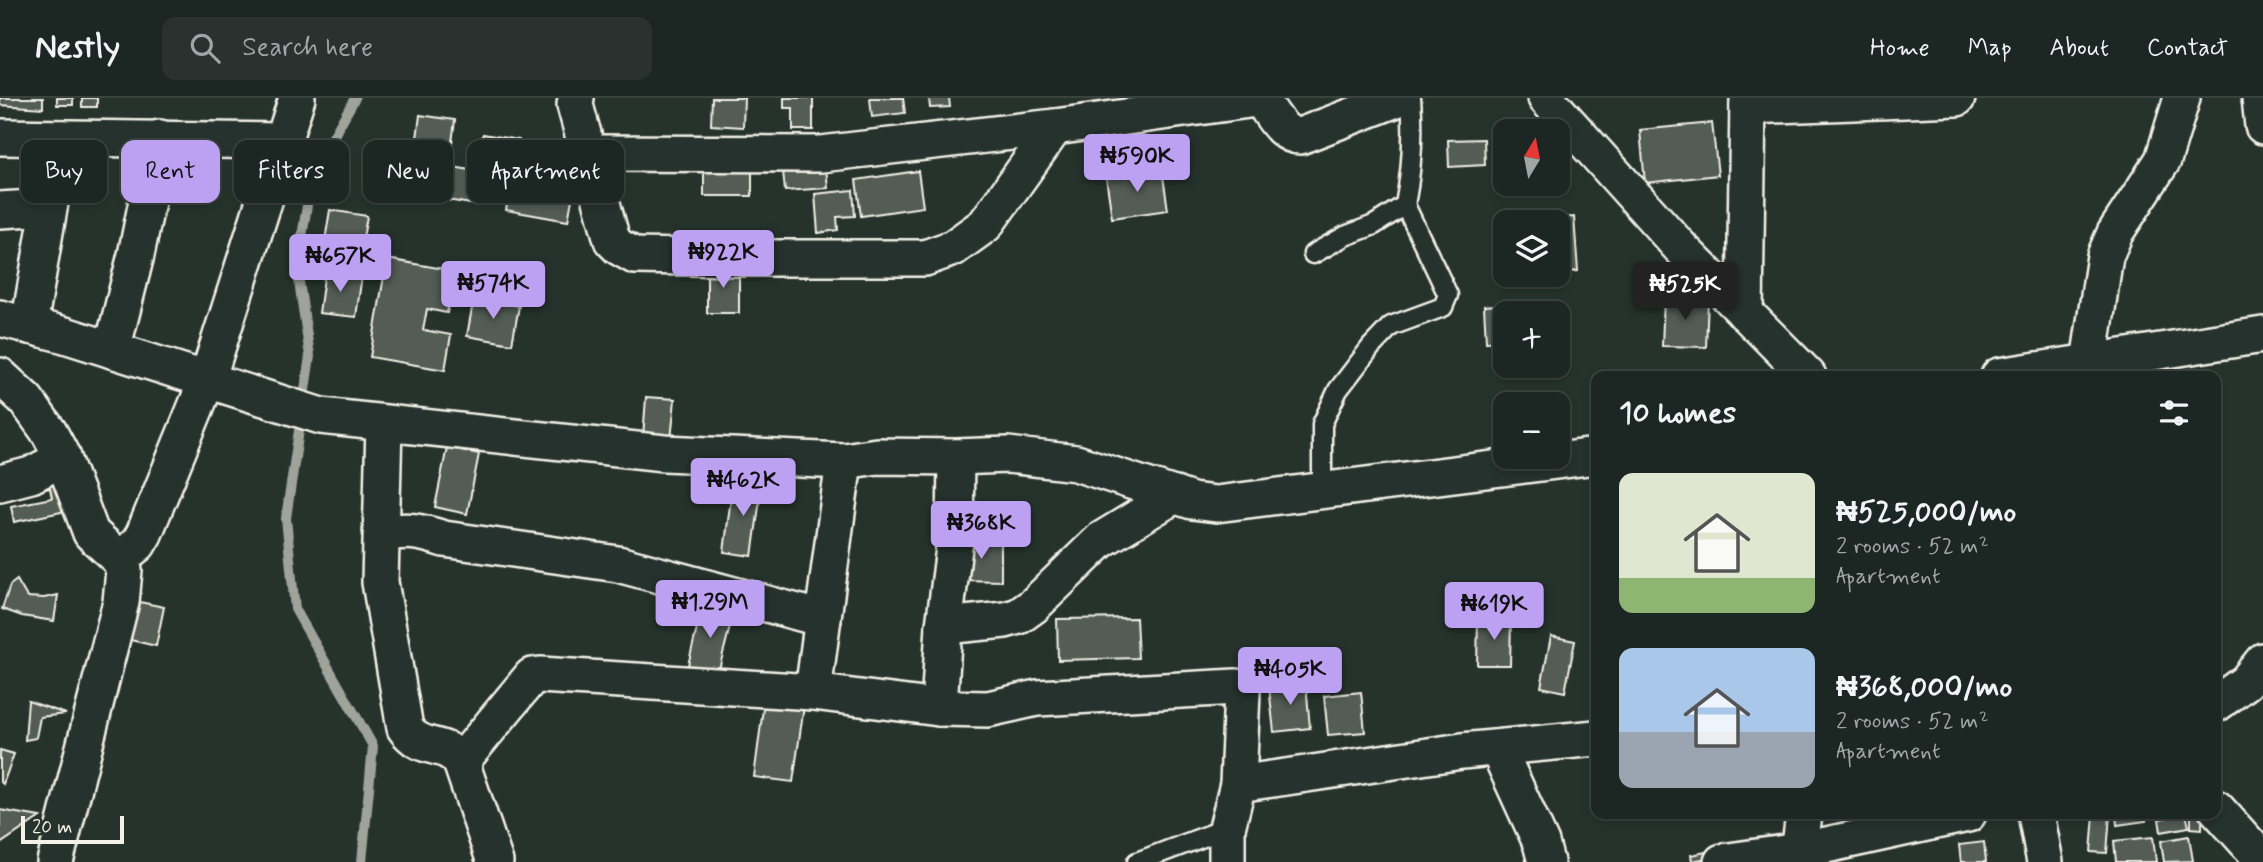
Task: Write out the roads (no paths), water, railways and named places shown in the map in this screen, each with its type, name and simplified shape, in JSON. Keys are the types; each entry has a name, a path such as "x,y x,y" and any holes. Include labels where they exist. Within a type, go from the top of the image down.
{"street":[{"path":"282,140 297,98"},
{"path":"576,98 575,105 586,140"},
{"path":"624,153 821,153 1055,127 1256,99 1261,100 1285,131 1293,136 1300,136 1399,98"},
{"path":"1546,98 1680,247 1803,371"},
{"path":"1745,313 1748,102 1957,98"},
{"path":"2089,362 2105,256 2115,233 2163,159 2182,98"},
{"path":"2260,98 2263,126"},
{"path":"603,203 612,240 635,256 925,258 953,248 985,225 1055,127"},
{"path":"0,137 241,140"},
{"path":"61,138 49,207 15,322 321,416 664,453 844,461 877,456 1008,455 1076,463 1192,501 1216,504 1591,457"},
{"path":"112,350 136,255 160,138"},
{"path":"118,559 138,544 144,534 207,380 263,203"},
{"path":"0,210 49,207"},
{"path":"2031,371 2263,335"},
{"path":"0,377 26,400 63,458 91,533 118,559 124,570 121,602 55,862"},
{"path":"384,424 380,582 405,728 419,742 453,752 461,762 495,862"},
{"path":"939,708 944,626 955,540 956,457"},
{"path":"0,483 31,475 63,458"},
{"path":"813,692 844,461"},
{"path":"944,626 1019,616 1033,606 1101,540 1175,495"},
{"path":"382,534 418,530 444,539 618,564 824,619"},
{"path":"2221,700 2246,682 2263,661"},
{"path":"461,762 532,676 540,675 813,692 939,708 988,709 1037,698 1237,687 1242,692 1238,784 1227,845"},
{"path":"1238,784 1462,751 1591,739"},
{"path":"1498,749 1541,843 1546,862"},
{"path":"2221,814 2263,860"},
{"path":"1798,857 1803,819"},
{"path":"1722,862 1798,857 1948,819"},
{"path":"2037,819 2045,862"}],"lane":[{"path":"1321,491 1322,424 1338,390 1391,326 1443,307 1448,295 1405,205 1412,160 1411,98"},
{"path":"1313,254 1345,236 1374,225 1405,205"},
{"path":"1137,862 1227,845"}],"waterway":[{"path":"355,98 312,174 297,268 310,356 286,518 295,609 373,746 362,862"}]}
